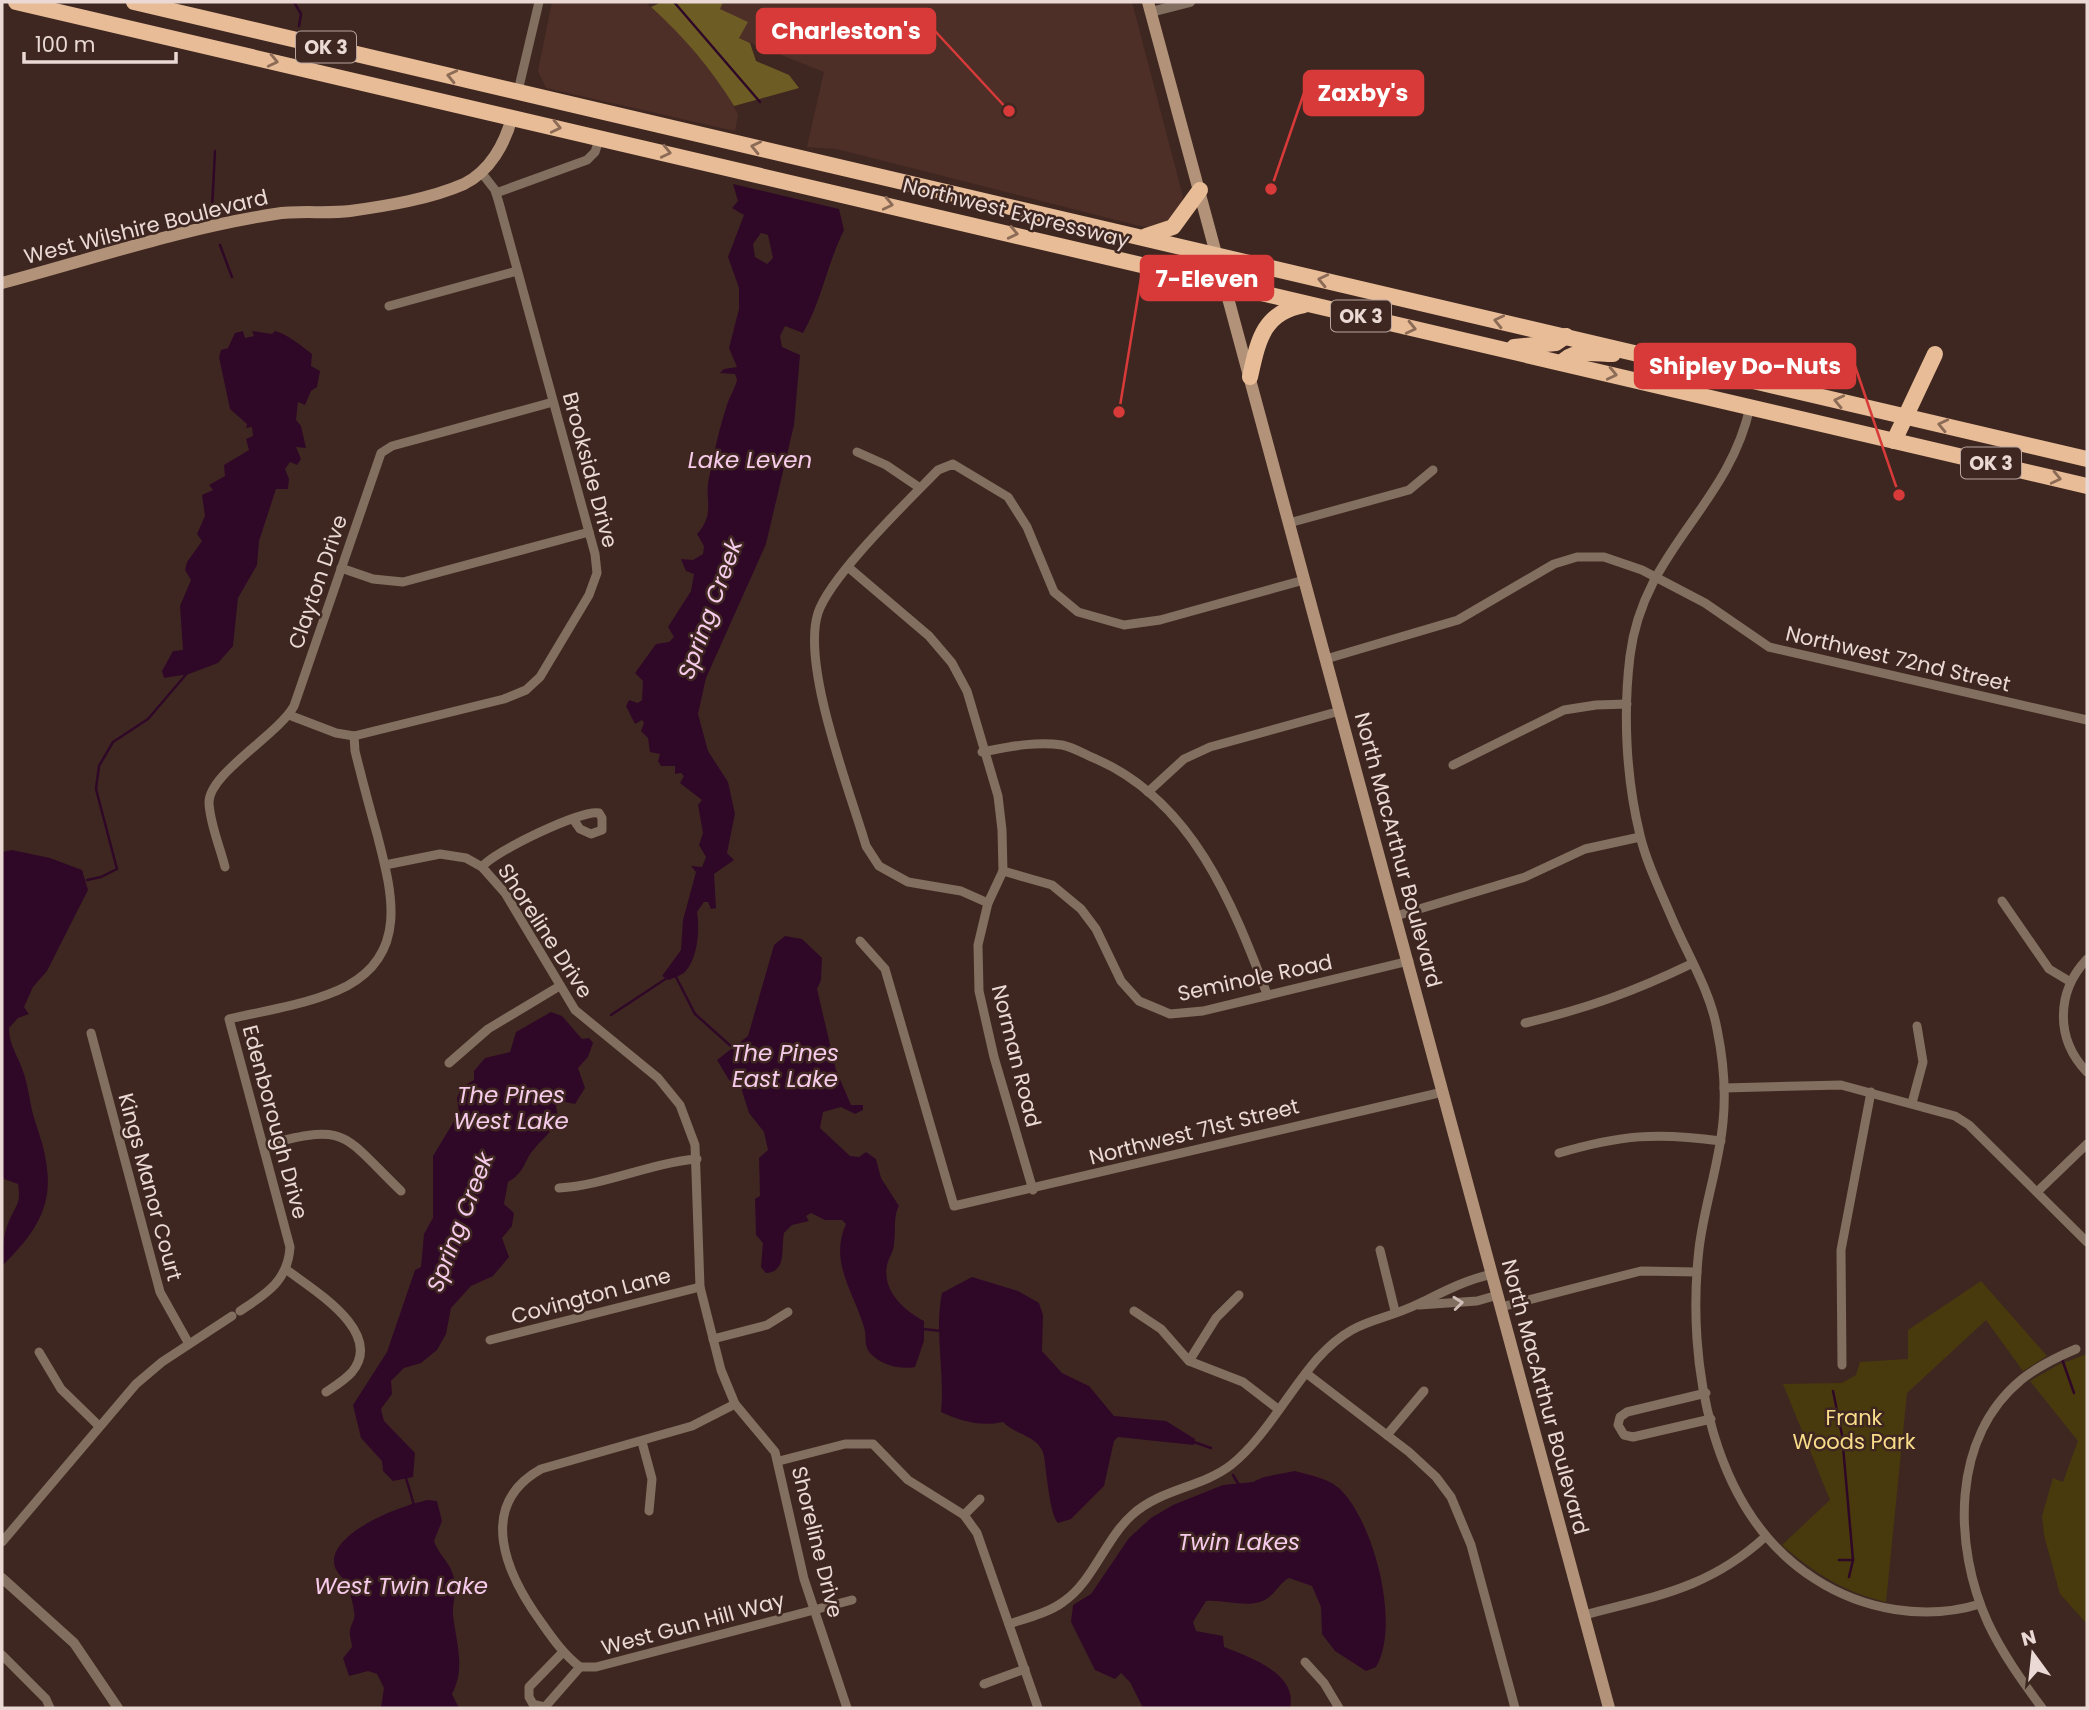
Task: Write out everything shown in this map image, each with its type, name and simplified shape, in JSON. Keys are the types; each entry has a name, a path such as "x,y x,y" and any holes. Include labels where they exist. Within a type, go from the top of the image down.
{"highway":[{"name":"Northwest Expressway","path":"16,2 600,136 2087,486"},
{"name":"Northwest Expressway","path":"134,2 2087,459"},
{"path":"512,117 518,91"},
{"path":"1141,237 1173,227 1200,190"},
{"path":"969,223 974,198"},
{"path":"1250,377 1260,334 1270,320 1284,310 1310,304"},
{"path":"1498,348 1556,343 1566,336"},
{"path":"1562,363 1566,356 1577,353 1637,354"},
{"path":"1886,412 1902,402 1929,355 1894,441"}],"main road":[{"name":"North MacArthur Boulevard","path":"1149,7 1609,1708"},
{"name":"West Wilshire Boulevard","path":"2,283 226,223 300,211 348,211 430,195 466,183 481,172 504,142 512,117"}],"street":[{"path":"518,91 539,2"},
{"path":"1149,7 1190,2"},
{"path":"496,193 587,160 595,152 600,136"},
{"name":"Brookside Drive","path":"289,715 336,733 354,736 504,699 534,684 595,582 597,564 589,532 496,193 481,172"},
{"path":"389,306 517,271"},
{"name":"Clayton Drive","path":"225,867 211,811 213,786 289,715 378,460 387,448 553,402"},
{"path":"1750,407 1744,433 1715,491 1675,542 1654,576 1633,638 1627,705 1629,762 1640,837 1717,1027 1724,1088 1721,1141 1703,1223 1697,1272 1699,1345 1706,1393 1711,1419 1735,1489 1765,1536 1805,1573 1860,1601 1913,1612 1954,1610 1980,1604"},
{"path":"857,452 886,465 920,488"},
{"path":"988,903 961,891 908,882 879,866 866,846 818,684 813,644 818,612 848,567 937,470 953,464 1008,497 1027,527 1054,592 1078,612 1125,625 1160,620 1304,580"},
{"path":"1289,523 1409,490 1433,470"},
{"path":"341,568 373,579 403,582 589,532"},
{"name":"Northwest 72nd Street","path":"1326,659 1458,620 1542,570 1577,557 1614,559 1654,576 1711,607 1769,647 2087,720"},
{"name":"Norman Road","path":"848,567 929,636 953,663 967,691 982,752 998,796 1003,871 988,903 978,945 979,991 994,1057 1033,1190"},
{"path":"1453,765 1564,710 1627,705"},
{"path":"1148,792 1184,759 1210,747 1340,711"},
{"name":"Edenborough Drive","path":"287,1270 290,1247 229,1019 333,992 368,971 383,950 391,928 392,903 385,864 355,751 354,736"},
{"path":"982,752 1027,743 1064,746 1120,770 1170,809 1199,848 1239,919 1268,994"},
{"path":"482,867 496,854 573,819"},
{"path":"1395,916 1525,877 1585,849 1640,837"},
{"name":"Shoreline Drive","path":"385,864 440,854 466,858 482,867 505,893 558,987 585,1021 650,1072 671,1093 691,1130 697,1159 700,1287 726,1385 735,1404 771,1445 779,1461 814,1611 847,1708"},
{"name":"Seminole Road","path":"1003,871 1052,885 1081,909 1096,929 1121,981 1139,1001 1170,1014 1203,1011 1409,961"},
{"path":"2002,901 2049,969 2069,981"},
{"name":"Northwest 71st Street","path":"860,941 886,969 954,1206 1033,1190 1270,1130 1443,1092"},
{"path":"2087,959 2069,981 2063,1006 2064,1029 2070,1049 2087,1072"},
{"path":"1525,1023 1584,1009 1630,994 1691,964"},
{"path":"449,1063 488,1029 558,987"},
{"path":"1912,1103 1923,1062 1917,1026"},
{"name":"Kings Manor Court","path":"91,1033 160,1292 189,1344"},
{"path":"1724,1088 1832,1084 1871,1092 1963,1119 2087,1242"},
{"path":"1842,1364 1840,1250 1871,1092"},
{"path":"264,1145 310,1133 340,1135 401,1191"},
{"path":"1559,1153 1633,1135 1658,1134 1721,1141"},
{"path":"2037,1192 2087,1144"},
{"path":"559,1188 581,1187 697,1159"},
{"path":"1380,1250 1395,1311"},
{"path":"2,1542 149,1371 269,1292 287,1270 347,1317 357,1334 360,1354 354,1370 326,1392"},
{"path":"1417,1305 1499,1301 1641,1272 1697,1272"},
{"path":"1009,1624 1048,1611 1069,1598 1119,1528 1136,1511 1152,1500 1210,1477 1232,1464 1329,1346 1348,1331 1395,1311 1417,1305 1471,1279 1492,1274"},
{"name":"Covington Lane","path":"490,1340 700,1287"},
{"path":"1189,1361 1216,1318 1238,1295"},
{"path":"1134,1311 1161,1329 1189,1361 1243,1382 1278,1409"},
{"path":"713,1339 767,1325 788,1312"},
{"path":"2042,1708 2011,1665 1980,1604 1969,1566 1964,1508 1968,1473 1982,1428 2000,1401 2021,1380 2076,1349"},
{"path":"39,1352 61,1389 99,1426"},
{"path":"1306,1373 1437,1477 1458,1510 1471,1545 1515,1708"},
{"path":"1387,1435 1424,1391"},
{"path":"1706,1393 1626,1412 1620,1417 1618,1425 1624,1435 1633,1437 1711,1419"},
{"path":"563,1652 529,1687 529,1697 533,1704 545,1707 580,1667 563,1652 521,1595 506,1559 504,1519 513,1491 521,1482 541,1469 692,1426 735,1404"},
{"path":"642,1441 652,1479 649,1511"},
{"path":"779,1461 845,1444 865,1442 880,1448 908,1480 964,1515 985,1550 1038,1708"},
{"path":"964,1515 980,1499"},
{"path":"1584,1615 1699,1583 1732,1565 1765,1536"},
{"path":"2,1578 74,1643 118,1708"},
{"name":"West Gun Hill Way","path":"580,1667 596,1667 852,1600"},
{"path":"2,1655 46,1699 50,1708"},
{"path":"1305,1662 1324,1683 1339,1708"},
{"path":"984,1684 1025,1670"}],"shaded area":[{"path":"552,2 645,2 684,37 713,71 738,114 735,131 546,88 538,71"},
{"path":"662,2 723,2 720,9 748,22 739,38 750,43 756,61 789,75 799,88 734,106 696,54 651,7"},
{"path":"723,2 1132,2 1183,197 1176,217 1151,228 837,149 807,147 824,72 739,38 720,8"}],"green space":[{"name":"Frank Woods Park","path":"1981,1281 2047,1356 2023,1371 1986,1320 1907,1393 1886,1602 1857,1593 1818,1573 1782,1545 1830,1500 1783,1384 1842,1383 1856,1375 1860,1362 1908,1359 1908,1330"},
{"path":"2087,1354 2087,1624 2060,1594 2044,1535 2042,1516 2053,1478 2063,1482 2078,1441 2030,1381 2058,1365"}],"water":[{"name":"Lake Leven","path":"733,184 839,209 844,230 803,333 785,326 780,336 782,347 800,355 794,425 766,544 706,678 698,714 708,751 728,782 735,814 727,853 734,860 714,874 716,908 711,909 708,902 704,902 697,912 697,944 693,959 684,973 669,980 662,976 681,950 683,920 696,872 691,866 702,867 706,857 699,845 703,833 698,805 702,800 680,783 684,776 681,773 675,774 675,766 661,766 658,761 660,754 650,752 648,738 641,731 644,723 642,720 635,724 626,706 629,700 638,703 642,700 643,681 635,673 656,644 669,642 674,637 668,627 691,591 694,574 686,571 681,559 693,560 703,554 704,546 697,534 708,513 708,486 715,450 728,401 737,380 735,374 720,373 724,369 737,367 729,348 739,309 739,288 728,257 744,215 732,208 738,201","holes":["761,233 768,235 773,258 767,264 755,257 753,244"]},
{"path":"243,331 245,338 254,336 252,331 272,334 275,331 312,354 311,366 320,371 317,387 311,391 305,405 298,402 296,420 301,426 306,448 296,447 301,459 297,465 290,462 285,469 289,479 288,489 276,489 259,541 257,565 238,598 233,646 218,663 189,674 164,678 162,671 173,651 183,650 180,606 191,580 185,570 187,562 202,541 197,534 205,516 202,495 213,490 209,485 225,476 224,465 249,450 246,439 253,436 252,427 246,428 247,424 230,409 219,357 221,350 228,348 235,333"},
{"path":"12,850 50,858 82,870 88,890 47,971 33,987 24,1007 29,1014 18,1018 9,1028 42,1144 48,1183 40,1216 19,1249 2,1266 5,1232 19,1196 18,1184 4,1179 2,1173 2,852"},
{"name":"The Pines East Lake","path":"785,936 802,939 822,958 821,980 817,989 836,1070 851,1105 863,1105 863,1110 855,1114 841,1107 823,1112 820,1128 850,1156 859,1157 866,1152 876,1159 881,1178 899,1206 895,1219 894,1247 886,1274 896,1299 924,1321 924,1341 915,1367 897,1367 885,1363 868,1350 864,1327 841,1263 841,1238 846,1224 842,1220 825,1220 811,1213 806,1216 809,1221 792,1225 784,1233 782,1259 777,1269 766,1273 761,1267 763,1243 756,1235 755,1199 760,1196 759,1158 768,1150 764,1132 749,1113 740,1085 729,1080 717,1060 748,1036 774,945"},
{"name":"The Pines West Lake","path":"551,1012 562,1016 582,1039 589,1038 593,1043 588,1057 578,1068 585,1088 575,1104 561,1101 556,1106 556,1119 552,1130 531,1153 518,1174 508,1182 504,1204 514,1213 512,1226 502,1238 509,1257 493,1276 471,1286 451,1308 446,1334 437,1350 421,1363 404,1368 391,1381 392,1394 381,1409 384,1421 415,1453 413,1477 393,1481 383,1471 382,1461 361,1438 353,1405 387,1352 415,1270 421,1267 424,1234 433,1218 433,1156 459,1113 457,1098 462,1087 474,1080 474,1071 485,1058 510,1052 516,1032"},
{"path":"972,1277 1018,1291 1039,1303 1043,1315 1042,1351 1062,1373 1089,1386 1114,1416 1166,1421 1195,1439 1194,1445 1118,1437 1114,1441 1104,1486 1071,1519 1058,1523 1051,1502 1044,1456 1038,1444 1003,1422 971,1422 941,1412 939,1322 942,1293"},
{"name":"Twin Lakes","path":"1295,1471 1324,1480 1340,1489 1352,1504 1373,1549 1385,1601 1386,1626 1383,1649 1376,1667 1366,1671 1335,1651 1322,1634 1321,1607 1312,1586 1289,1578 1271,1596 1254,1603 1206,1601 1193,1622 1196,1631 1223,1636 1224,1647 1258,1661 1279,1676 1287,1685 1290,1708 1143,1708 1130,1682 1121,1673 1115,1679 1095,1670 1071,1622 1073,1605 1091,1594 1129,1538 1151,1518 1173,1505 1223,1485 1253,1482"},
{"name":"West Twin Lake","path":"428,1500 437,1501 442,1521 434,1541 454,1578 453,1615 459,1665 452,1694 459,1708 381,1708 384,1688 377,1674 368,1671 349,1676 343,1658 352,1647 350,1633 354,1614 348,1588 335,1569 334,1562 337,1551 356,1530 402,1507"}],"waterway":[{"path":"294,2 301,14 299,26"},
{"name":"Spring Creek","path":"674,2 760,102"},
{"path":"212,209 215,151"},
{"path":"220,245 232,277"},
{"path":"87,880 117,869 96,789 99,766 113,742 148,719 189,671"},
{"path":"675,975 695,1014 733,1048"},
{"name":"Spring Creek","path":"611,1015 667,978"},
{"path":"923,1329 941,1331"},
{"path":"2062,1359 2074,1393"},
{"path":"1833,1391 1842,1435 1853,1560 1849,1577"},
{"path":"1194,1442 1211,1448"},
{"path":"1233,1475 1239,1485"},
{"name":"Spring Creek","path":"406,1478 414,1505"},
{"path":"1839,1560 1853,1560"}],"place":[{"name":"Charleston's","path":"1009,111"},
{"name":"Zaxby's","path":"1271,189"},
{"name":"7-Eleven","path":"1119,412"},
{"name":"Shipley Do-Nuts","path":"1899,495"}]}
